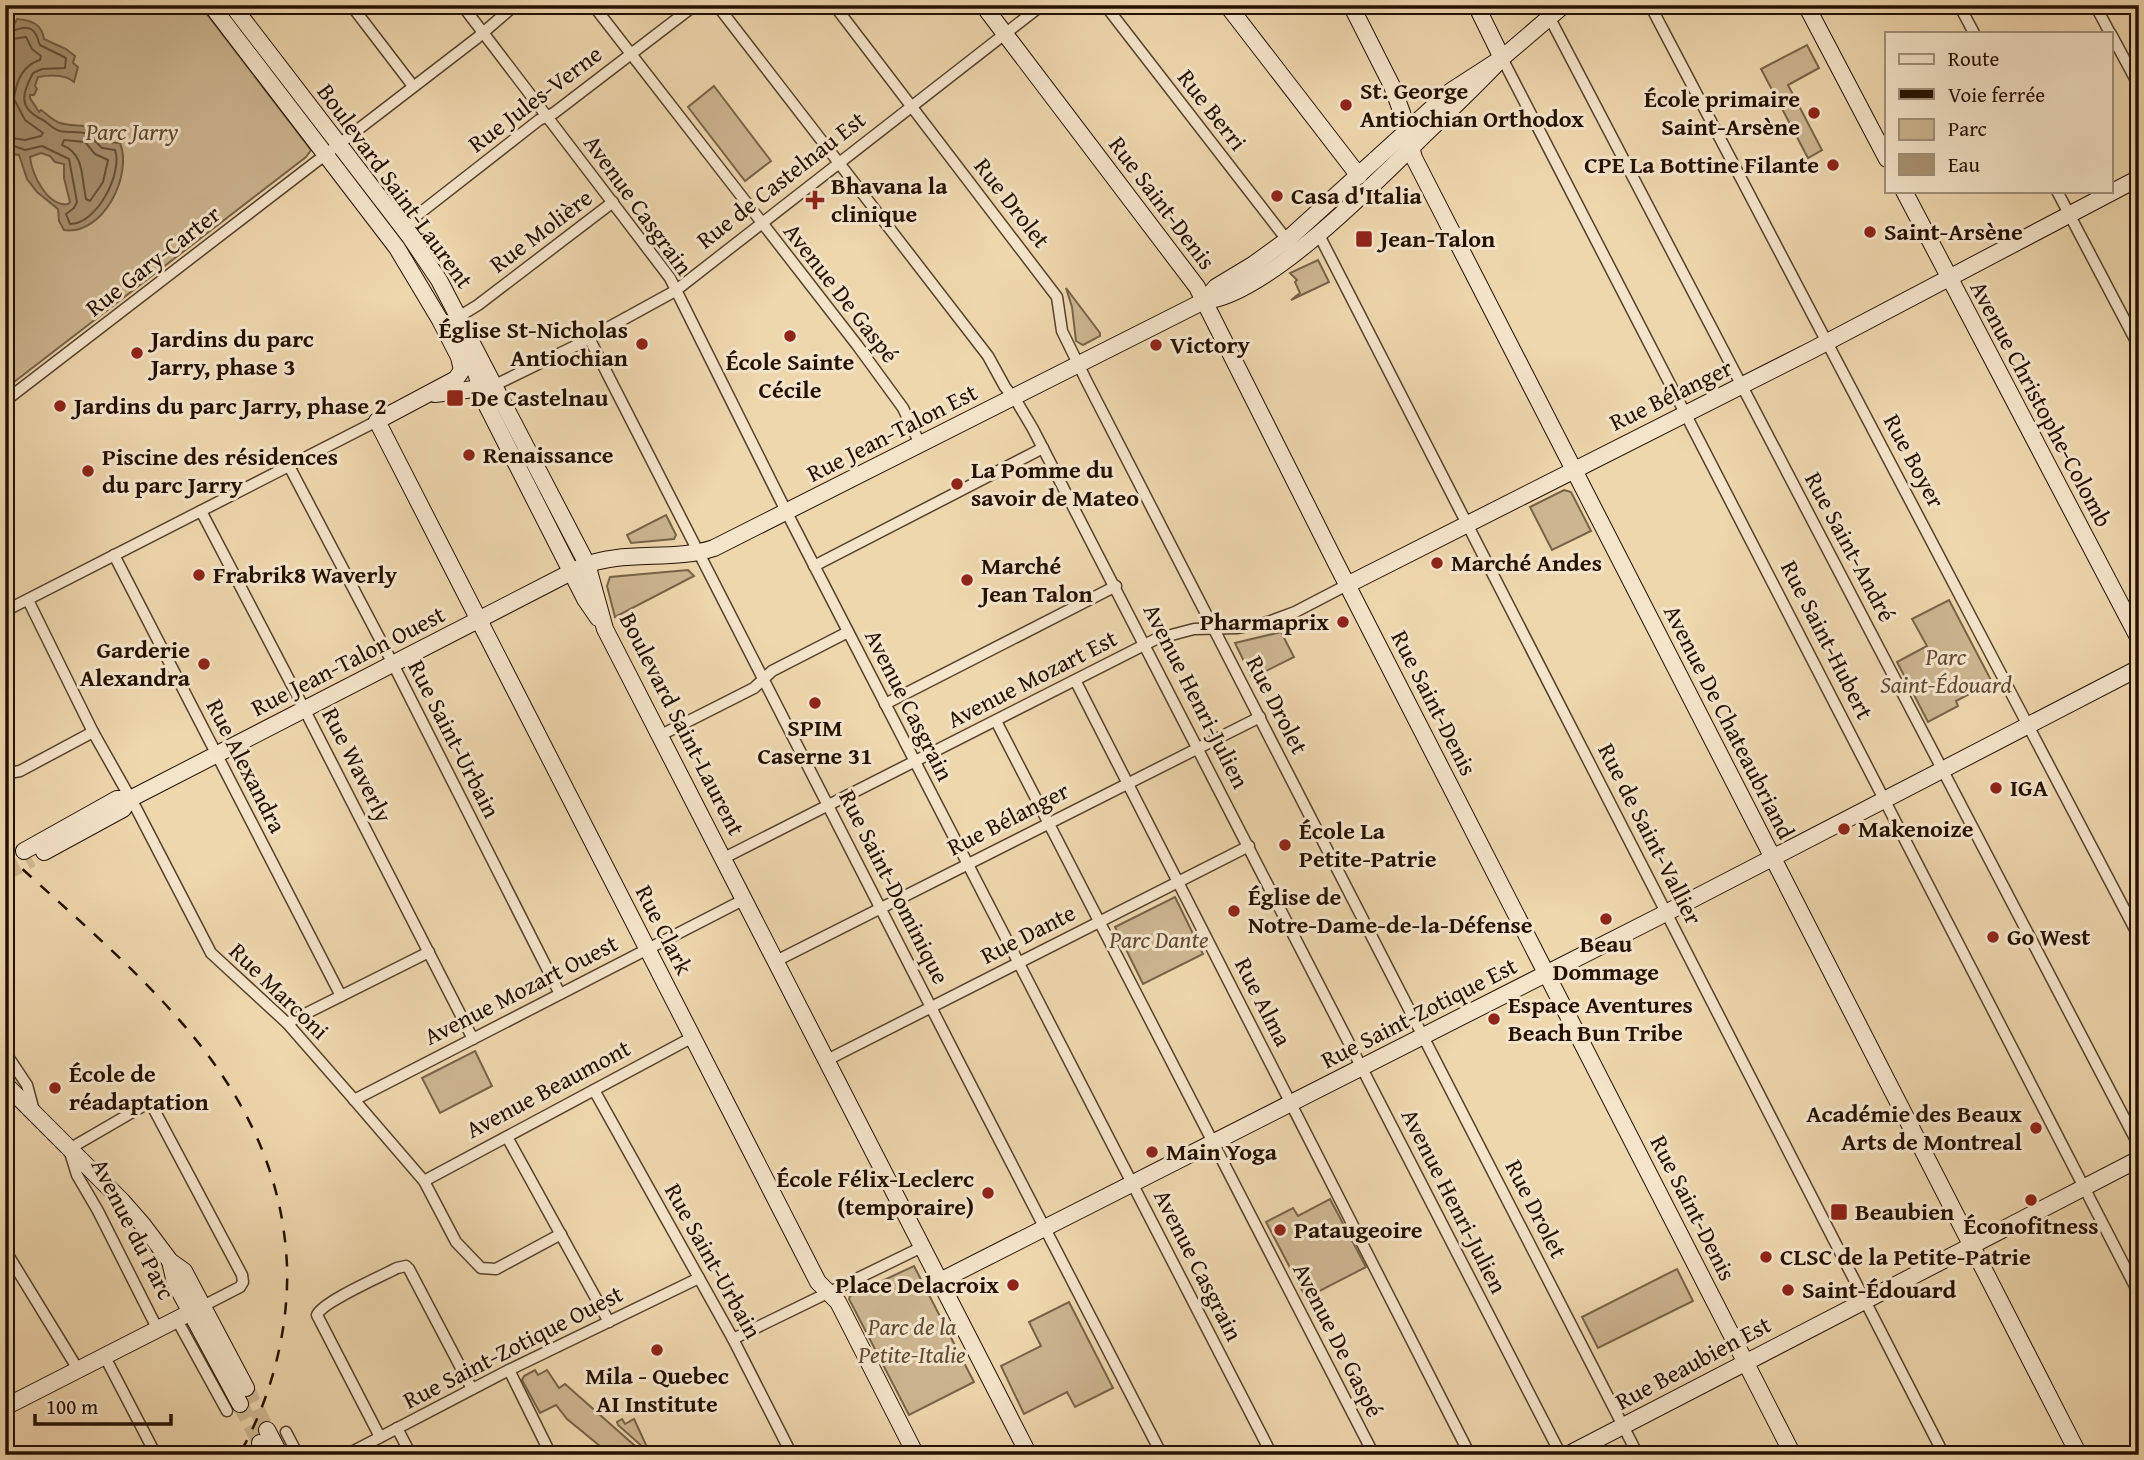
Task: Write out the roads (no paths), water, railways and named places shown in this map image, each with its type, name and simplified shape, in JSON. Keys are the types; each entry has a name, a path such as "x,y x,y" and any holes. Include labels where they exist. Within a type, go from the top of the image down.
{"main road":[{"name":"Boulevard Saint-Laurent","path":"211,5 332,149 402,227 460,316 488,387 486,404 585,599 605,629 661,735 1029,1455"},
{"name":"Boulevard Saint-Laurent","path":"232,5 397,248 459,357 462,370 454,380 428,394"},
{"name":"Rue Saint-Denis","path":"983,5 1196,284 1347,585 1793,1455"},
{"path":"1227,5 1359,176"},
{"name":"Avenue De Chateaubriand","path":"1351,5 1388,78 1414,158 1466,263 2079,1455"},
{"name":"Rue Saint-Hubert","path":"1476,5 1502,58"},
{"name":"Rue Jean-Talon Est","path":"587,564 714,548 1204,301 1217,300 1270,271 1318,233 1460,102 1546,11 1564,5"},
{"path":"1806,5 1885,155"},
{"name":"Rue Jean-Talon Est","path":"1204,301 1216,287 1287,240 1451,91 1502,58"},
{"name":"Rue Bélanger","path":"2112,192 2139,178"},
{"name":"Avenue Christophe-Colomb","path":"1904,192 2139,639"},
{"name":"Rue Bélanger","path":"1347,585 1684,412 1741,386 2112,192"},
{"name":"Boulevard Saint-Laurent","path":"440,320 457,339 488,387 587,564 605,629"},
{"path":"377,421 428,394 488,387"},
{"name":"Rue Clark","path":"377,421 818,1282 838,1302 916,1455"},
{"name":"Rue Jean-Talon Ouest","path":"28,855 117,799 130,799 587,564"},
{"name":"Rue Saint-Zotique Est","path":"940,1281 2139,668"},
{"name":"Avenue du Parc","path":"6,1086 134,1214 170,1261 175,1283 238,1401"},
{"name":"Rue Beaubien Est","path":"1567,1455 2139,1159"},
{"path":"5,1407 191,1313"},
{"path":"265,1442 280,1455"}],"street":[{"path":"351,5 413,86"},
{"name":"Avenue Casgrain","path":"462,5 670,278 786,512 1272,1455"},
{"name":"Rue Gary-Carter","path":"5,401 483,33 515,5"},
{"name":"Avenue De Gaspé","path":"593,5 857,345 906,413 920,444"},
{"name":"Rue Jules-Verne","path":"402,227 695,5"},
{"name":"Avenue Henri-Julien","path":"718,5 988,356 1044,448 1561,1455"},
{"name":"Rue Drolet","path":"834,5 1054,292 1059,305 1062,331 1638,1455"},
{"name":"Rue de Castelnau Est","path":"488,387 589,338 675,290 1041,5"},
{"name":"Rue Berri","path":"1105,5 1287,240"},
{"name":"Rue Boyer","path":"1650,5 2139,937"},
{"path":"1959,5 1973,32"},
{"path":"2095,5 2109,32"},
{"name":"Rue Saint-André","path":"1546,11 2139,1146"},
{"path":"2112,38 2139,86"},
{"name":"Rue Saint-Hubert","path":"1502,58 2139,1294"},
{"path":"2058,192 2139,347"},
{"name":"Rue Molière","path":"460,316 613,202"},
{"name":"Rue de Saint-Vallier","path":"1318,233 1944,1455"},
{"name":"Rue Saint-Dominique","path":"589,338 1162,1455"},
{"path":"5,611 377,421"},
{"path":"814,566 1044,448"},
{"name":"Rue Saint-Urbain","path":"289,466 393,664 560,994"},
{"name":"Rue Waverly","path":"201,511 473,1039"},
{"name":"Rue Alexandra","path":"114,555 341,996"},
{"name":"Rue Bélanger","path":"1215,628 1244,627 1279,619 1347,585"},
{"path":"886,704 1116,586"},
{"name":"Rue Marconi","path":"28,600 93,732 211,953 288,1023 424,1181 456,1242 481,1268 496,1269 561,1234"},
{"name":"Avenue Mozart Est","path":"724,858 1146,645 1182,632 1215,628"},
{"path":"661,735 754,688 772,671 848,632"},
{"name":"Rue Alma","path":"1076,682 1470,1455"},
{"name":"Rue Bélanger","path":"776,961 1260,717"},
{"name":"Avenue De Gaspé","path":"996,721 1374,1455"},
{"path":"5,772 9,774 20,771 93,732"},
{"name":"Rue Dante","path":"827,1060 1249,846"},
{"name":"Avenue Mozart Ouest","path":"354,1100 745,899"},
{"path":"288,1023 429,952"},
{"name":"Avenue Beaumont","path":"424,1181 693,1037"},
{"name":"Avenue du Parc","path":"5,1052 27,1085 35,1113"},
{"name":"Rue Saint-Urbain","path":"594,1090 733,1339 792,1455"},
{"path":"69,1149 150,1102 242,1275 243,1282 240,1287 191,1313"},
{"path":"508,1137 609,1322"},
{"name":"Avenue du Parc","path":"69,1149 77,1175 158,1330"},
{"path":"733,1339 922,1247"},
{"path":"5,1250 79,1371"},
{"path":"380,1437 318,1318 318,1311 322,1307 397,1268 406,1266 412,1272 472,1389"},
{"name":"Rue Saint-Zotique Ouest","path":"346,1455 509,1370 699,1278"},
{"name":"Avenue du Parc","path":"191,1313 238,1401"},
{"path":"105,1357 156,1455"},
{"path":"509,1370 551,1455"},
{"path":"397,1428 411,1455"},
{"path":"286,1432 298,1455"}],"water":[{"path":"17,19 35,24 44,39 75,56 73,63 78,67 74,82 62,76 38,77 35,86 37,89 30,98 39,112 41,110 60,123 90,127 105,142 120,143 122,171 111,201 102,214 78,229 64,230 59,221 58,209 37,192 27,179 19,155 5,153 5,27 14,25","holes":["41,153 50,156 55,162 64,164 64,178 70,202 68,204 60,204 47,195 34,172 30,157"]}],"tunnel":[{"path":"5,873 32,859"},
{"path":"246,1388 267,1430"},
{"path":"240,1404 260,1443"}],"railway":[{"path":"5,853 102,941 191,1033 228,1084 257,1139 278,1199 287,1266 287,1290 276,1364 260,1411 239,1455"}],"place":[{"name":"St. George Antiochian Orthodox","path":"1346,105"},
{"name":"École primaire Saint-Arsène","path":"1814,113"},
{"name":"CPE La Bottine Filante","path":"1833,165"},
{"name":"Casa d'Italia","path":"1277,196"},
{"name":"Bhavana la clinique","path":"815,200"},
{"name":"Saint-Arsène","path":"1870,232"},
{"name":"Jean-Talon","path":"1364,239"},
{"name":"École Sainte Cécile","path":"790,336"},
{"name":"Église St-Nicholas Antiochian","path":"642,344"},
{"name":"Victory","path":"1156,345"},
{"name":"Jardins du parc Jarry, phase 3","path":"137,353"},
{"name":"De Castelnau","path":"455,398"},
{"name":"Jardins du parc Jarry, phase 2","path":"60,406"},
{"name":"Renaissance","path":"469,455"},
{"name":"Piscine des résidences du parc Jarry","path":"88,471"},
{"name":"La Pomme du savoir de Mateo","path":"957,484"},
{"name":"Marché Andes","path":"1437,563"},
{"name":"Frabrik8 Waverly","path":"199,575"},
{"name":"Marché Jean Talon","path":"967,580"},
{"name":"Pharmaprix","path":"1343,622"},
{"name":"Garderie Alexandra","path":"204,664"},
{"name":"SPIM Caserne 31","path":"815,703"},
{"name":"IGA","path":"1996,788"},
{"name":"Makenoize","path":"1844,829"},
{"name":"École La Petite-Patrie","path":"1285,845"},
{"name":"Église de Notre-Dame-de-la-Défense","path":"1234,911"},
{"name":"Beau Dommage","path":"1606,919"},
{"name":"Go West","path":"1993,937"},
{"name":"Espace Aventures Beach Bun Tribe","path":"1494,1019"},
{"name":"École de réadaptation","path":"55,1088"},
{"name":"Académie des Beaux Arts de Montreal","path":"2036,1128"},
{"name":"Main Yoga","path":"1152,1152"},
{"name":"École Félix-Leclerc (temporaire)","path":"988,1193"},
{"name":"Éconofitness","path":"2031,1200"},
{"name":"Beaubien","path":"1839,1212"},
{"name":"Pataugeoire","path":"1280,1230"},
{"name":"CLSC de la Petite-Patrie","path":"1766,1257"},
{"name":"Place Delacroix","path":"1013,1285"},
{"name":"Saint-Édouard","path":"1788,1290"},
{"name":"Mila - Quebec AI Institute","path":"657,1350"}],"park label":[{"name":"Parc Jarry","path":"132,132"},
{"name":"Parc Saint-Édouard","path":"1946,671"},
{"name":"Parc Dante","path":"1159,940"},
{"name":"Parc de la Petite-Italie","path":"912,1341"}]}
